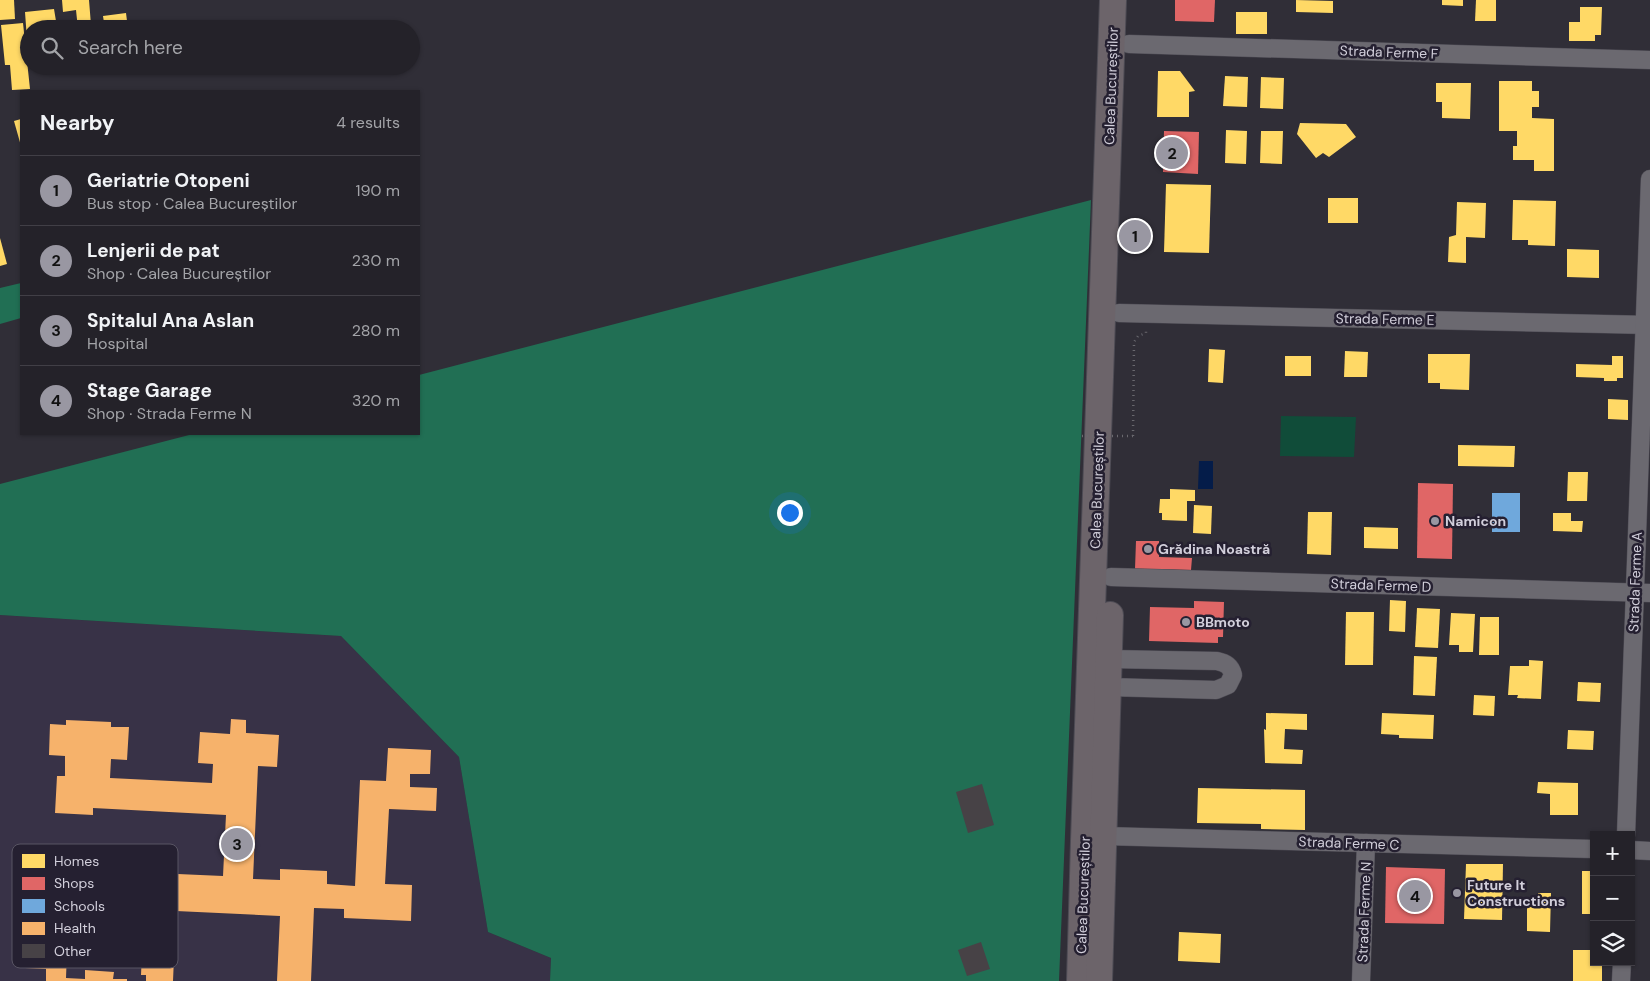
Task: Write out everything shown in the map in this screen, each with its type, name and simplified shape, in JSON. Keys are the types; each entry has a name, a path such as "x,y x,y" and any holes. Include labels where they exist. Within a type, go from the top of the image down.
{"highway":[{"name":"Calea Bucureștilor","path":"1080,981 1113,0"},
{"name":"Calea Bucureștilor","path":"1099,981 1130,0"}],"street":[{"name":"Strada Ferme F","path":"1129,44 1650,60"},
{"name":"Strada Ferme A","path":"1626,831 1642,592 1650,179"},
{"name":"Strada Ferme E","path":"1120,313 1647,325"},
{"name":"Strada Ferme D","path":"1111,577 1642,592"},
{"path":"1108,687 1216,690 1228,685 1234,675 1228,665 1217,661 1109,659"},
{"name":"Strada Ferme C","path":"1104,836 1590,849"},
{"name":"Strada Ferme N","path":"1361,981 1366,843"},
{"path":"1635,850 1650,851"},
{"path":"1621,981 1622,966"}],"path":[{"path":"1082,436 1133,436 1134,342 1138,336 1146,333 1147,314"}],"shaded area":[{"path":"0,615 341,636 459,757 488,932 551,958 550,981 0,981"}],"green space":[{"path":"1091,200 1059,981 550,981 551,958 488,932 459,757 341,636 0,615 0,484 189,435 420,435 420,375"},
{"path":"20,283 20,318 0,324 0,288"},
{"path":"1281,416 1356,417 1354,457 1280,456"}],"water":[{"path":"1199,461 1213,461 1213,489 1198,489"}],"building: Homes":[{"path":"0,0 14,0 15,19 0,20"},
{"path":"62,0 89,0 91,20 77,20 76,10 63,12"},
{"path":"1296,0 1333,1 1333,13 1296,12"},
{"path":"1442,0 1463,0 1463,6 1442,5"},
{"path":"1476,0 1496,0 1496,21 1475,21"},
{"path":"1580,7 1602,7 1601,35 1595,35 1595,41 1569,41 1569,22 1580,22"},
{"path":"54,9 56,20 26,20 25,12"},
{"path":"1236,12 1267,12 1267,34 1236,34"},
{"path":"126,13 127,20 104,20 103,16"},
{"path":"20,23 20,75 29,75 30,89 12,90 10,65 5,65 1,25"},
{"path":"1158,71 1180,71 1195,91 1189,92 1189,117 1157,117"},
{"path":"1225,76 1248,77 1247,107 1223,106"},
{"path":"1261,77 1284,78 1283,109 1260,108"},
{"path":"1499,81 1532,81 1532,91 1539,91 1539,107 1532,107 1532,118 1554,119 1554,171 1534,171 1534,160 1513,160 1513,146 1517,146 1517,131 1499,131"},
{"path":"1436,83 1471,83 1470,119 1442,118 1442,102 1436,102"},
{"path":"20,119 20,142 14,121"},
{"path":"1300,123 1346,124 1356,137 1329,157 1323,153 1316,158 1297,134"},
{"path":"1226,130 1247,131 1246,164 1225,163"},
{"path":"1261,131 1283,131 1282,164 1260,163"},
{"path":"1166,184 1211,185 1209,253 1164,252"},
{"path":"1328,198 1358,198 1358,223 1328,223"},
{"path":"1513,200 1556,201 1555,246 1528,245 1528,240 1512,240"},
{"path":"1457,202 1486,203 1485,238 1466,237 1466,263 1448,262 1449,237 1456,235"},
{"path":"0,238 7,264 0,266"},
{"path":"1567,249 1599,250 1599,278 1567,277"},
{"path":"1209,349 1225,350 1223,383 1208,382"},
{"path":"1345,351 1368,352 1367,377 1344,377"},
{"path":"1428,354 1470,354 1469,390 1440,389 1440,383 1428,383"},
{"path":"1285,356 1311,356 1311,376 1285,376"},
{"path":"1612,356 1623,356 1623,378 1617,378 1617,381 1604,381 1604,378 1576,377 1576,364 1612,365"},
{"path":"1608,399 1628,400 1628,420 1608,419"},
{"path":"1458,445 1515,446 1514,467 1458,466"},
{"path":"1568,472 1588,472 1587,501 1567,501"},
{"path":"1170,489 1195,490 1195,501 1187,501 1187,521 1162,520 1162,513 1159,513 1160,499 1170,499"},
{"path":"1194,505 1212,506 1211,534 1193,533"},
{"path":"1308,512 1332,512 1331,555 1307,554"},
{"path":"1553,513 1571,513 1571,521 1583,521 1582,532 1553,531"},
{"path":"1364,527 1398,528 1398,549 1364,548"},
{"path":"1390,600 1406,601 1405,632 1389,631"},
{"path":"1417,608 1440,609 1438,648 1415,647"},
{"path":"1346,612 1374,612 1373,665 1345,665"},
{"path":"1451,613 1475,614 1473,652 1459,652 1459,645 1449,645"},
{"path":"1480,617 1499,617 1499,655 1479,655"},
{"path":"1414,656 1437,657 1435,696 1413,695"},
{"path":"1529,660 1543,661 1541,699 1517,698 1518,695 1508,695 1510,666 1529,666"},
{"path":"1578,682 1601,683 1600,702 1577,701"},
{"path":"1474,695 1495,696 1494,716 1473,715"},
{"path":"1266,713 1307,714 1307,730 1285,729 1284,749 1303,750 1302,764 1265,763 1264,729 1266,730"},
{"path":"1382,713 1434,715 1433,739 1399,738 1399,735 1381,734"},
{"path":"1568,730 1594,731 1593,750 1567,749"},
{"path":"1538,782 1578,783 1578,815 1550,815 1550,794 1537,793"},
{"path":"1198,788 1305,790 1305,830 1261,829 1261,824 1197,823"},
{"path":"1466,864 1503,864 1502,920 1464,919"},
{"path":"1582,871 1590,871 1590,914 1582,914"},
{"path":"1538,893 1551,893 1550,932 1527,931 1527,898 1538,898"},
{"path":"1179,932 1221,934 1220,963 1178,961"},
{"path":"1573,950 1590,950 1590,966 1602,966 1602,981 1573,981"}],"building: Shops":[{"path":"1175,0 1215,0 1214,22 1175,21"},
{"path":"1164,131 1199,132 1198,174 1163,172"},
{"name":"Namicon","path":"1418,483 1453,484 1452,559 1417,558"},
{"name":"Grădina Noastră","path":"1136,541 1159,541 1159,557 1192,558 1191,570 1135,569"},
{"name":"BBmoto","path":"1194,601 1224,602 1223,637 1218,637 1218,643 1149,641 1150,607 1194,608"},
{"path":"1386,867 1445,869 1444,924 1385,923"}],"building: Schools":[{"path":"1492,493 1520,493 1520,532 1492,532"}],"building: Health":[{"path":"231,719 246,720 246,733 279,735 277,767 258,766 253,879 280,880 280,869 327,871 327,884 355,886 360,780 386,781 388,748 431,750 430,774 410,774 410,787 437,788 436,811 389,809 385,884 412,885 411,921 344,918 344,909 314,908 311,981 277,981 280,916 178,911 178,874 223,876 226,815 93,808 93,815 55,813 57,776 65,776 65,756 49,755 50,724 66,725 66,720 111,722 111,727 129,727 127,760 111,759 110,778 212,783 213,764 198,763 200,732 230,734"},
{"path":"25,968 66,968 66,978 85,979 85,970 114,972 113,979 127,979 127,981 46,981 46,969"},
{"path":"141,968 174,968 173,981 146,981 146,975 141,975"}],"building: Other":[{"path":"982,784 994,825 968,833 956,792"},
{"path":"981,942 990,969 967,976 958,950"}],"place":[{"name":"Lenjerii de pat","path":"1172,153"},
{"name":"Geriatrie Otopeni","path":"1135,236"},
{"name":"Namicon","path":"1435,521"},
{"name":"Grădina Noastră","path":"1148,549"},
{"name":"BBmoto","path":"1186,622"},
{"name":"Spitalul Ana Aslan","path":"237,844"},
{"name":"Future It Constructions","path":"1457,893"},
{"name":"Stage Garage","path":"1415,896"}]}
